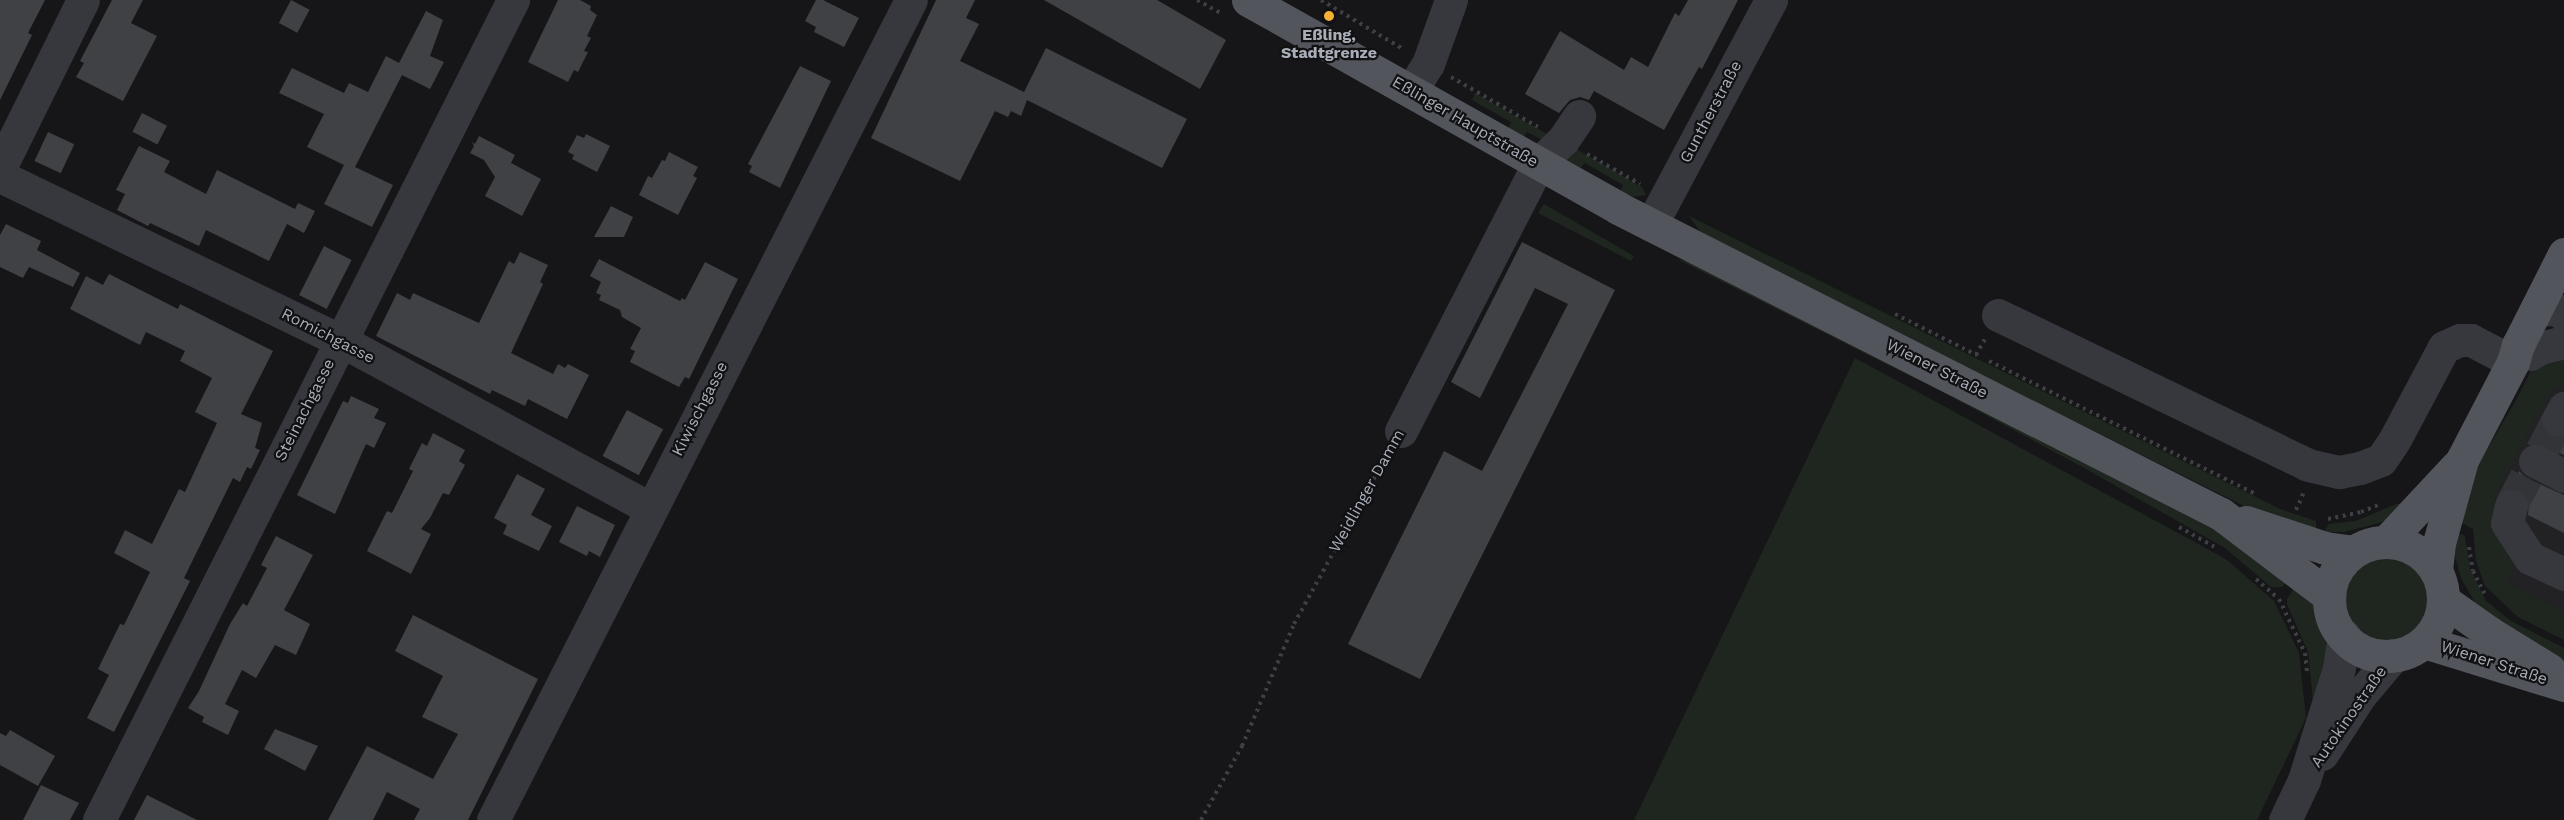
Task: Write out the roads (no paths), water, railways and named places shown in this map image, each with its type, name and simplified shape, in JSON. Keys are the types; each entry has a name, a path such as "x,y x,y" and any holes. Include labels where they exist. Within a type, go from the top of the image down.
{"main road":[{"name":"Eßlinger Hauptstraße","path":"1248,0 1538,164 1652,225"},
{"name":"Wiener Straße","path":"1652,225 2221,514 2325,548 2353,552"},
{"path":"2386,542 2462,460 2522,358 2518,345 2555,306 2564,254"},
{"path":"2440,585 2419,552 2398,543 2386,542 2363,547 2353,552 2338,569 2330,596 2335,622 2354,645 2367,652 2394,654 2408,651 2424,642 2439,620 2440,585 2439,543 2462,460"},
{"name":"Wiener Straße","path":"2221,514 2330,596"},
{"name":"Wiener Straße","path":"2440,585 2490,633 2564,679"},
{"name":"Wiener Straße","path":"2424,642 2564,685"}],"street":[{"path":"2,160 84,0"},
{"name":"Steinachgasse","path":"99,820 513,0"},
{"name":"Kiwischgasse","path":"493,820 650,508 911,0"},
{"path":"1411,91 1428,64 1451,0"},
{"name":"Guntherstraße","path":"1652,225 1771,0"},
{"name":"Weidlinger Damm","path":"1401,430 1538,164 1563,140 1578,116"},
{"name":"Romichgasse","path":"2,160 650,508"},
{"path":"1998,315 2308,465 2339,472 2360,468 2381,460 2395,440 2444,347 2460,340 2471,340 2522,358 2540,348 2564,342"},
{"path":"2536,461 2564,476"},
{"path":"2511,506 2507,523 2530,558 2564,574"},
{"name":"Autokinostraße","path":"2285,820 2304,780 2339,668 2344,635"},
{"name":"Autokinostraße","path":"2304,780 2361,694 2394,654"}],"tunnel":[{"path":"2542,451 2558,419"},
{"path":"2511,506 2530,470"}],"place":[{"name":"Eßling, Stadtgrenze","path":"1329,16"}]}
